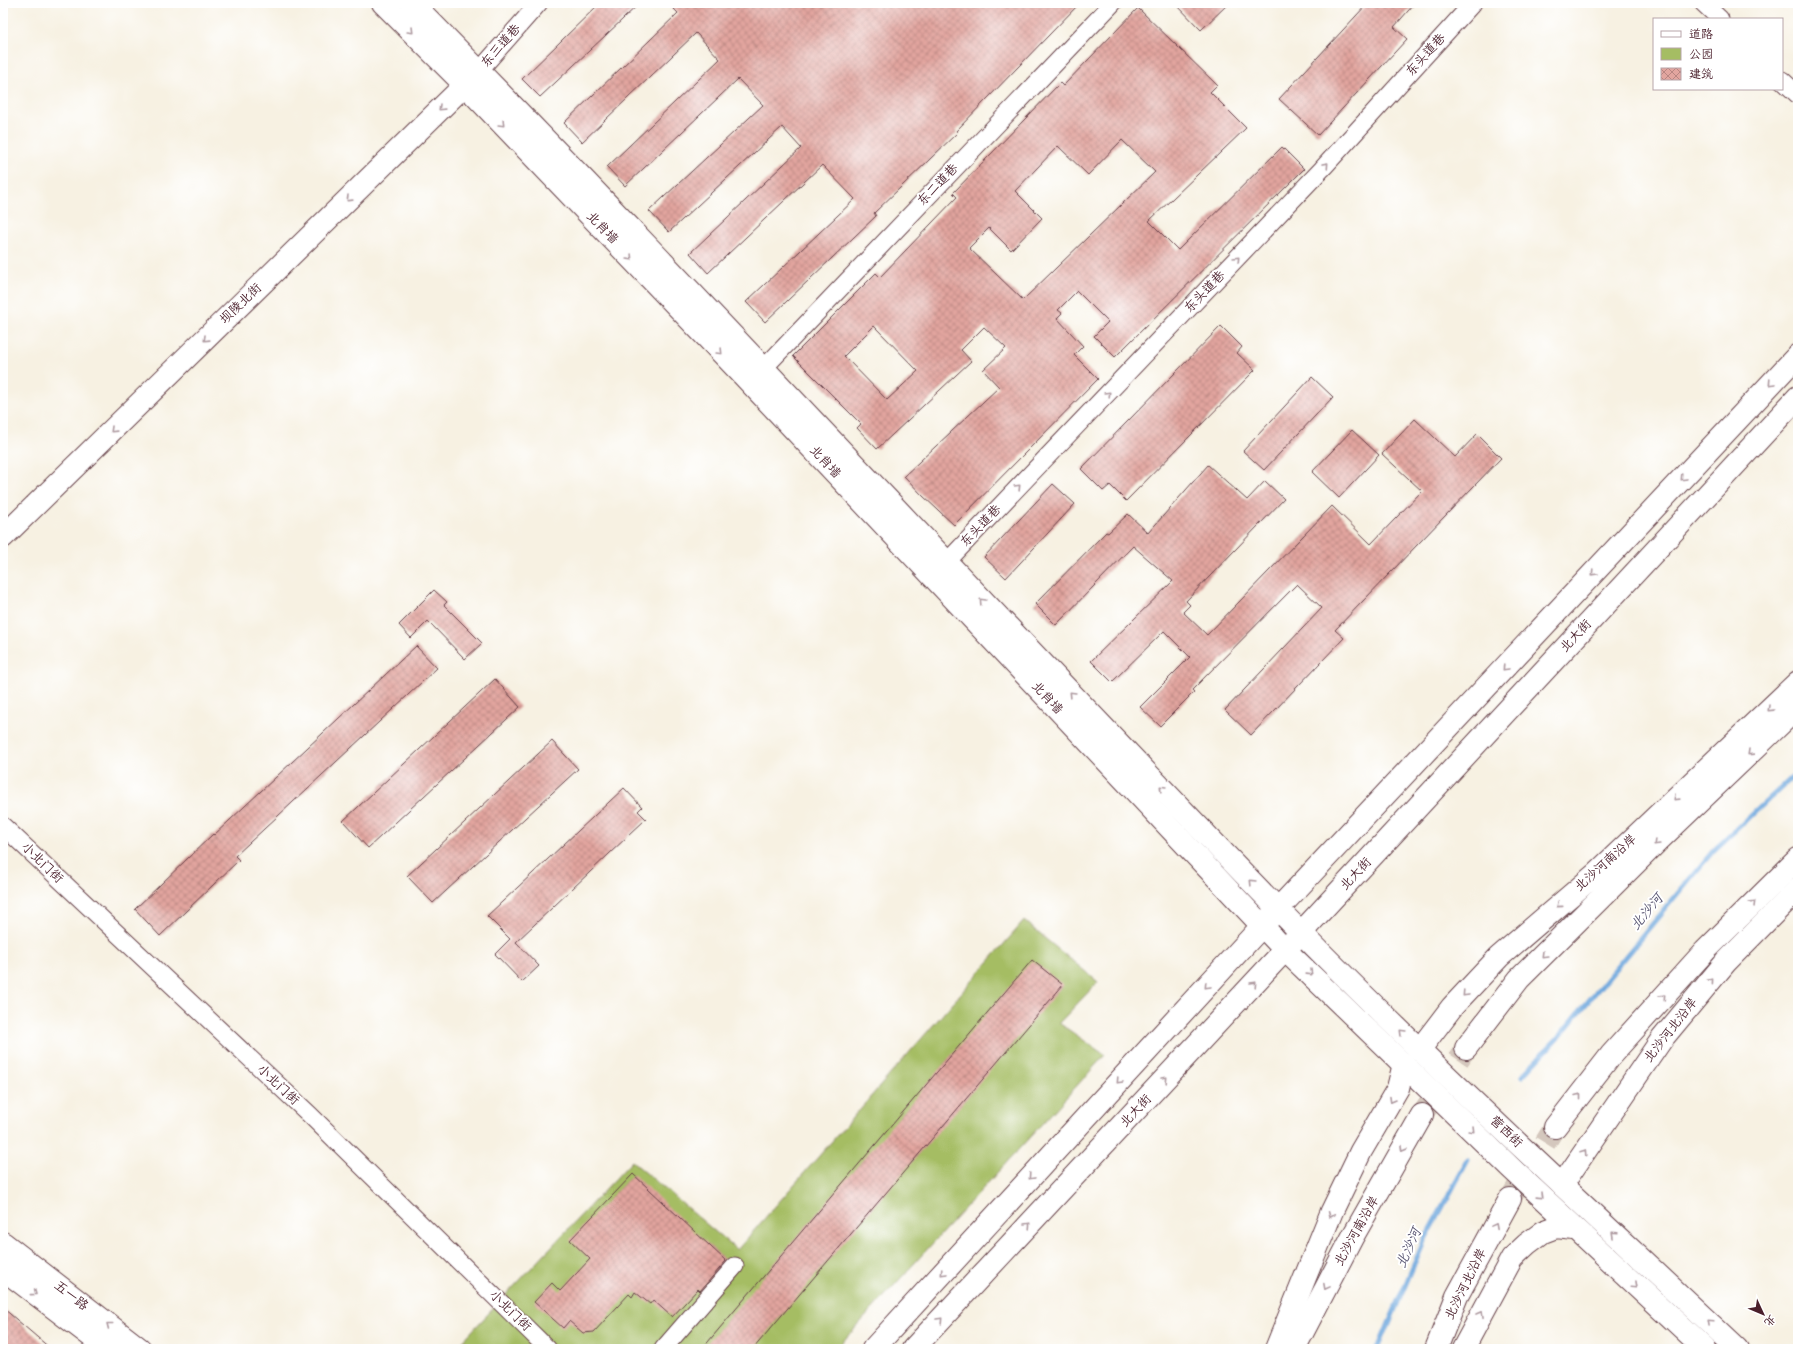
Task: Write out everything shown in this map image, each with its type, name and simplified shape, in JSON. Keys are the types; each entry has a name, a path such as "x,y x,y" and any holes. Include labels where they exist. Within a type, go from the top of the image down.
{"street":[{"name":"北肖墙","path":"383,3 472,78 939,570 1262,926"},
{"path":"412,3 472,78 761,364 939,570"},
{"name":"东三道巷","path":"472,78 539,3"},
{"name":"东二道巷","path":"761,364 970,138 1101,3"},
{"name":"东二道巷","path":"761,364 1113,3"},
{"name":"东头道巷","path":"939,570 1322,169 1473,3"},
{"path":"1703,3 1719,18"},
{"name":"坝陵北街","path":"3,537 472,78"},
{"path":"1783,81 1798,95"},
{"path":"873,1349 1262,926 1279,910 1798,354"},
{"name":"北大街","path":"913,1349 1302,933 1798,397"},
{"name":"营西街","path":"939,570 1302,933 1460,1088 1738,1349"},
{"name":"北沙河南沿岸","path":"1420,1049 1452,1007 1499,957 1598,872 1798,682"},
{"name":"北沙河南沿岸","path":"1466,1048 1520,979 1658,840 1798,707"},
{"name":"小北门街","path":"3,826 309,1114 548,1349"},
{"name":"北沙河北沿岸","path":"1555,1127 1611,1055 1689,968 1798,859"},
{"name":"北沙河北沿岸","path":"1562,1185 1662,1039 1726,962 1798,889"},
{"name":"营西街","path":"1262,926 1512,1169 1705,1349"},
{"path":"1276,1349 1332,1211 1361,1151 1398,1088 1404,1064"},
{"name":"北沙河南沿岸","path":"1294,1349 1353,1236 1422,1115"},
{"name":"北沙河北沿岸","path":"1436,1349 1457,1296 1510,1199"},
{"path":"1463,1349 1512,1258 1543,1232 1556,1228 1574,1228"},
{"name":"五一路","path":"3,1243 140,1349"},
{"path":"663,1349 735,1266"},
{"name":"五一路","path":"3,1269 108,1349"}],"green space":[{"path":"1024,921 1098,982 1059,1023 1105,1055 836,1349 455,1349 632,1161 737,1250"}],"building":[{"path":"600,3 640,3 540,97 522,79"},
{"path":"668,3 1080,3 956,131 958,132 874,213 876,216 765,322 746,302 855,199 822,165 708,273 690,253 801,148 782,127 669,232 649,211 763,105 738,79 625,186 607,167 720,59 696,33 582,142 564,123 678,13"},
{"path":"1175,3 1229,3 1201,30"},
{"path":"1368,3 1415,3 1394,27 1407,39 1318,135 1279,99"},
{"path":"1138,8 1217,85 1210,92 1246,128 1149,221 1178,250 1282,147 1304,169 1115,357 1094,336 1108,322 1077,291 1058,310 1062,313 1057,318 1083,346 1074,355 1098,379 954,525 904,476 999,387 983,370 1006,348 984,327 961,350 971,361 877,449 857,428 861,424 793,356 876,273 880,277 957,197 953,193 1060,83 1063,86","holes":["1122,140 1155,172 1023,300 969,248 989,228 1011,250 1042,218 1015,191 1058,146 1088,175","874,326 918,371 887,400 844,356"]},
{"path":"1221,326 1242,347 1237,353 1255,370 1126,501 1110,485 1103,491 1081,469"},
{"path":"1312,377 1333,397 1264,470 1243,451"},
{"path":"1415,419 1455,457 1477,434 1501,458 1335,630 1344,638 1251,735 1225,710 1322,608 1297,584 1192,690 1194,692 1160,726 1140,707 1190,657 1164,631 1112,682 1091,661 1173,581 1133,546 1056,625 1035,604 1106,532 1108,533 1128,514 1148,533 1208,465 1247,500 1265,481 1284,499 1186,601 1190,605 1183,612 1207,635 1332,506 1371,544 1422,491 1382,454"},
{"path":"1352,430 1379,455 1339,498 1312,472"},
{"path":"1053,484 1075,504 1006,578 984,557"},
{"path":"434,590 447,602 444,605 482,643 465,659 428,621 411,638 399,625"},
{"path":"416,646 437,668 235,856 239,860 160,936 135,909 213,834 214,835"},
{"path":"495,679 520,707 368,848 343,821"},
{"path":"552,741 578,769 433,903 407,876"},
{"path":"624,788 642,807 638,811 646,819 516,942 539,966 522,982 495,954 510,939 487,916"},
{"path":"1032,960 1063,985 753,1349 702,1349"},
{"path":"633,1174 726,1261 700,1291 698,1289 672,1317 653,1300 650,1304 635,1292 632,1297 629,1294 594,1332 583,1333 569,1321 563,1328 534,1302 552,1283 560,1291 590,1259 570,1240"},
{"path":"3,1308 51,1349 3,1349"}],"waterway":[{"name":"北沙河","path":"1522,1076 1556,1040 1713,851 1798,772"},
{"name":"北沙河","path":"1378,1349 1424,1241 1468,1160"}],"tunnel":[{"path":"1422,1115 1466,1048"},
{"path":"1510,1199 1555,1127"}]}
